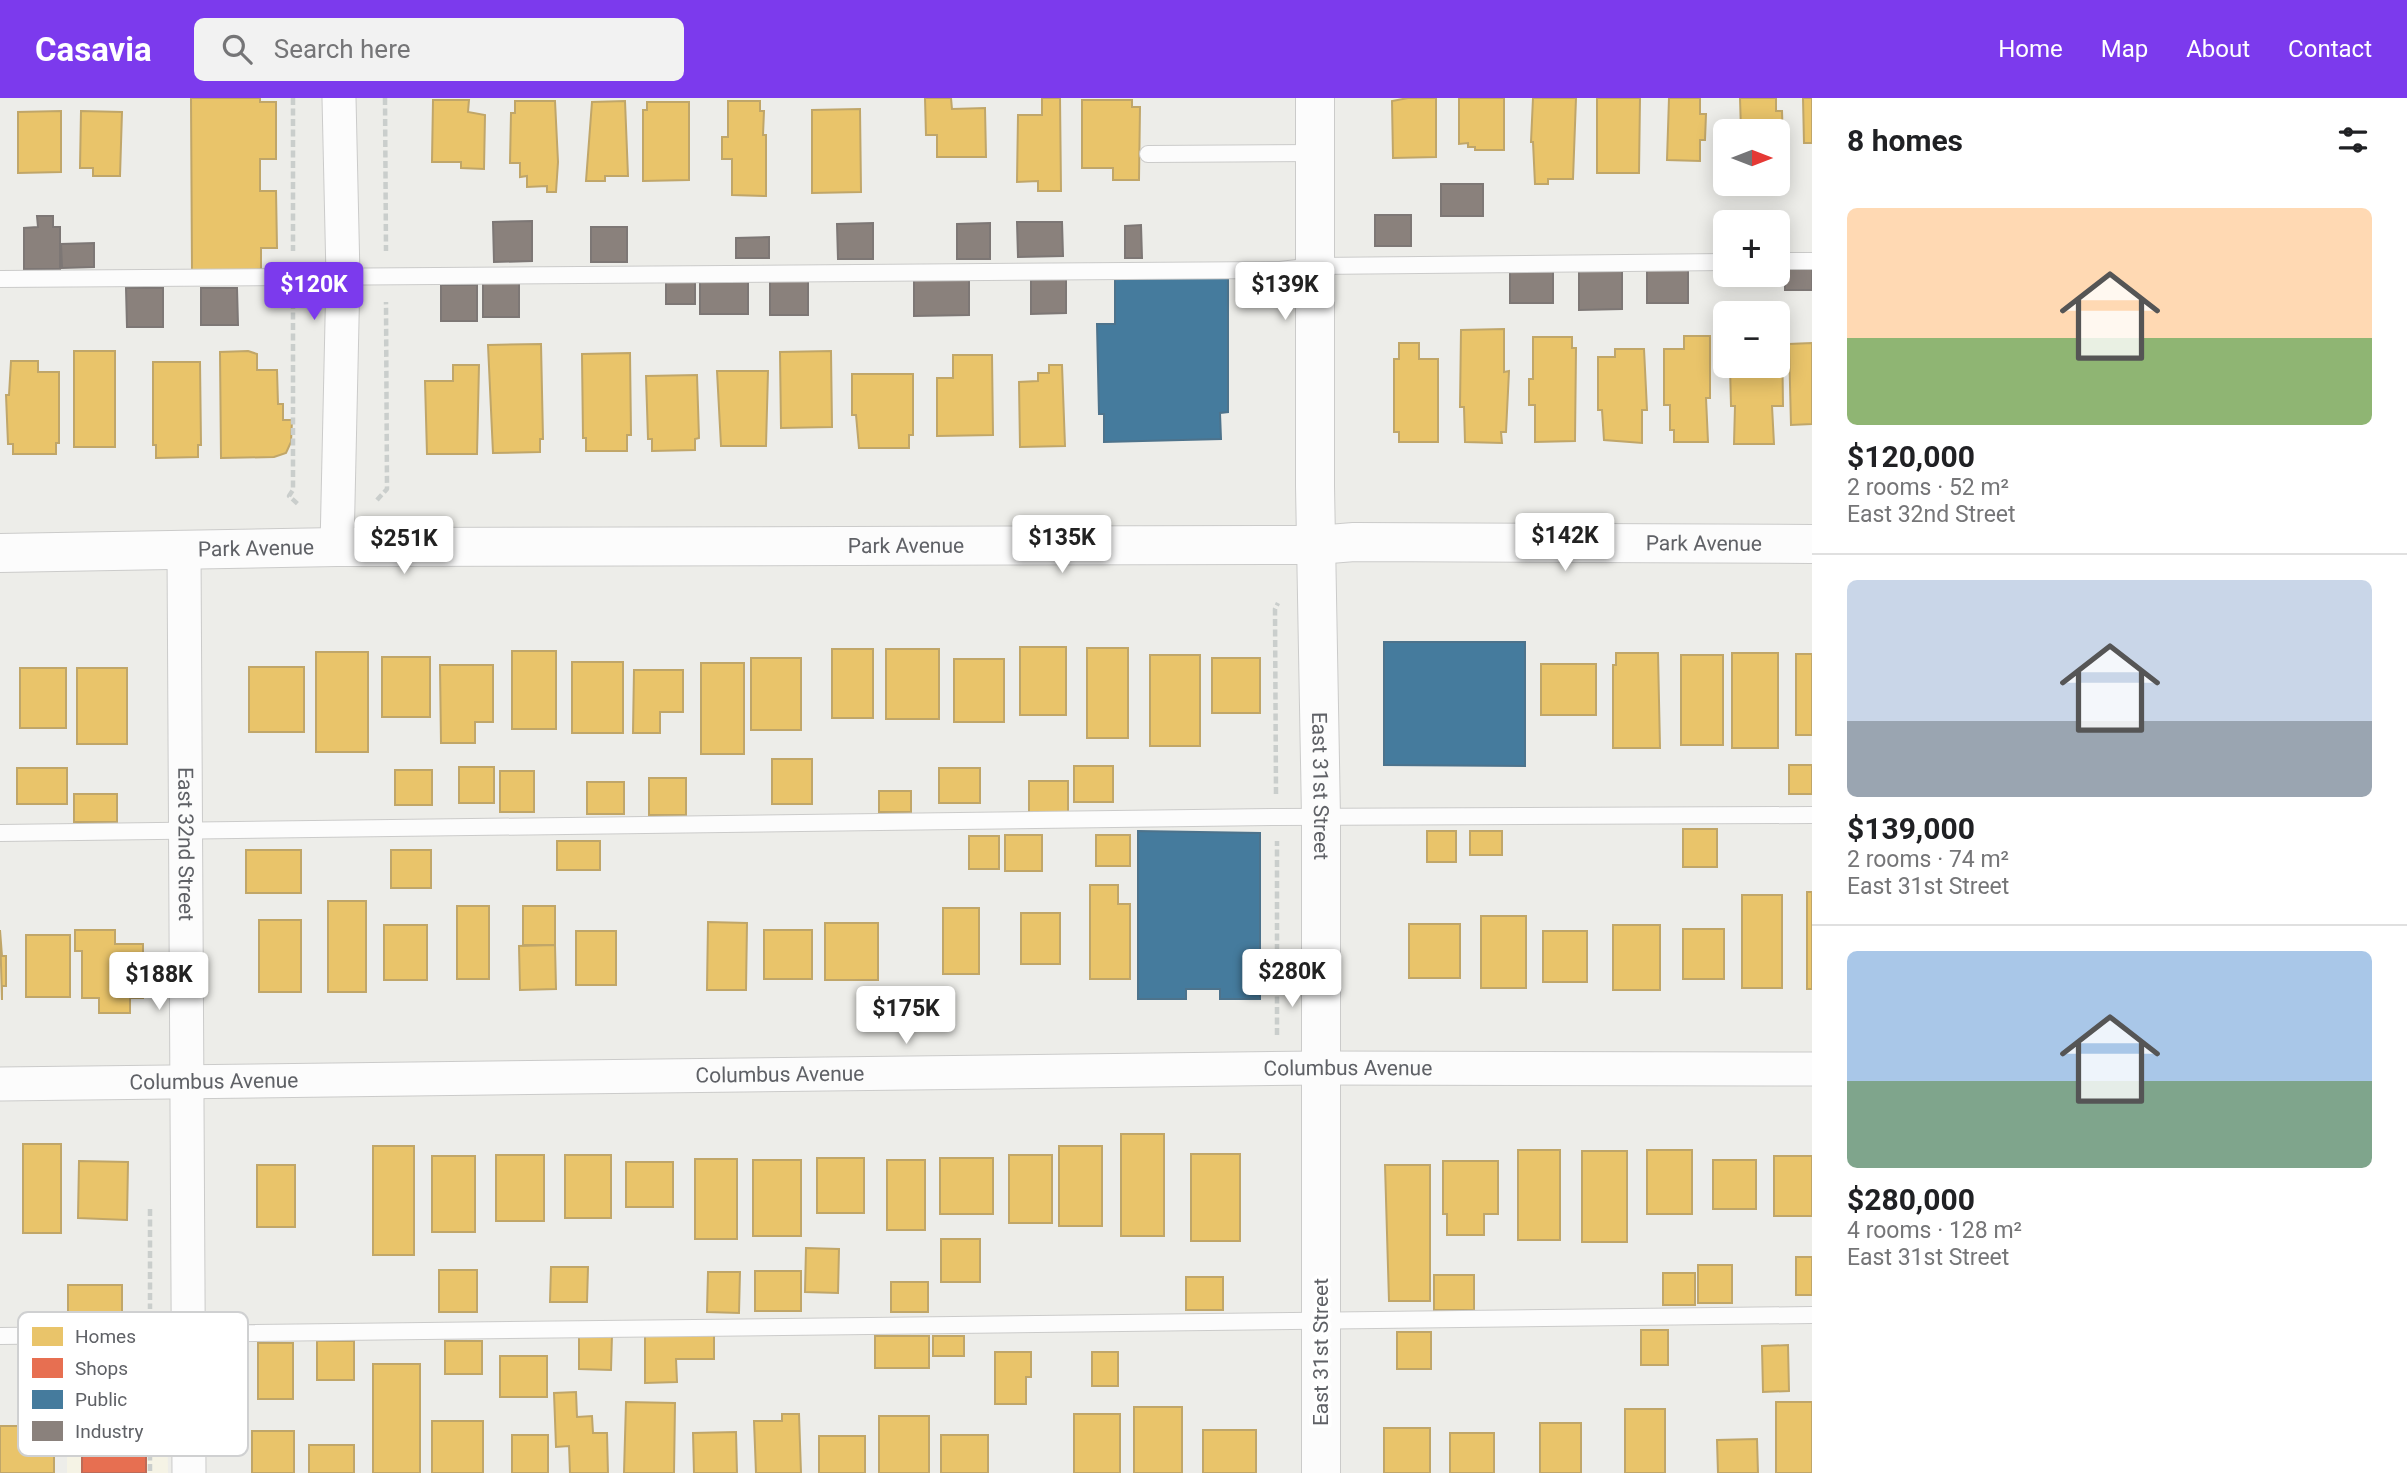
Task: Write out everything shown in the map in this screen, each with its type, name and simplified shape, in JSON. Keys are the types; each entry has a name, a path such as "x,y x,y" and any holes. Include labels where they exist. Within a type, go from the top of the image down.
{"street":[{"path":"337,547 343,276 339,98"},
{"name":"East 31st Street","path":"1315,98 1321,817 1321,1473"},
{"name":"Park Avenue","path":"0,552 337,547 1317,545 1354,542 1812,544"},
{"name":"East 32nd Street","path":"184,550 188,1312"},
{"name":"Columbus Avenue","path":"0,1084 1321,1068 1812,1069"}],"lane":[{"path":"1148,154 1315,153"},
{"path":"1790,261 1812,261"},
{"path":"0,279 1280,270 1315,266 1713,262"},
{"path":"0,832 1321,817 1812,815"},
{"path":"248,1333 1812,1315"},
{"path":"0,1336 18,1336"}],"path":[{"path":"150,1201 150,1312"}],"shaded area":[{"path":"67,1456 168,1456 168,1473 67,1473"}],"building: Homes":[{"path":"191,98 260,98 260,102 276,102 276,159 260,159 260,191 276,191 277,248 261,248 261,271 192,272"},
{"path":"925,98 951,98 952,109 985,108 986,157 937,157 937,135 926,135"},
{"path":"1042,98 1060,98 1061,191 1038,191 1038,181 1017,182 1018,115 1042,115"},
{"path":"1436,98 1436,157 1393,158 1392,101"},
{"path":"1459,98 1504,98 1504,150 1475,150 1475,147 1468,147 1468,143 1459,144"},
{"path":"1533,98 1576,98 1573,179 1548,179 1548,184 1535,184 1531,142"},
{"path":"1597,98 1640,98 1639,173 1597,173"},
{"path":"1669,98 1700,98 1700,114 1706,114 1705,140 1700,140 1700,161 1667,160"},
{"path":"1740,98 1776,98 1776,111 1782,111 1782,119 1741,119"},
{"path":"1803,98 1812,98 1812,143 1804,143"},
{"path":"433,100 469,100 468,112 485,115 484,169 461,168 461,162 432,162"},
{"path":"1082,100 1132,100 1132,107 1140,107 1139,180 1113,180 1113,168 1082,168"},
{"path":"515,101 555,101 558,162 556,192 547,192 547,186 527,187 527,176 520,177 520,163 510,163 511,113 515,113"},
{"path":"625,101 628,176 605,176 605,181 586,181 592,102"},
{"path":"728,101 760,101 760,111 764,111 766,196 732,195 732,159 722,159 722,137 728,137"},
{"path":"647,102 689,102 689,180 643,181 643,110 647,110"},
{"path":"860,109 861,192 812,193 812,110"},
{"path":"61,111 61,172 18,173 18,112"},
{"path":"81,111 122,112 120,176 93,176 93,168 80,168"},
{"path":"1504,329 1504,372 1509,371 1506,432 1501,432 1502,443 1465,442 1464,407 1460,407 1461,330"},
{"path":"1684,336 1710,336 1710,398 1706,398 1708,442 1674,442 1674,430 1670,430 1670,405 1664,405 1664,349 1684,349"},
{"path":"1533,337 1572,337 1572,348 1576,348 1575,441 1535,442 1535,405 1529,405 1529,379 1533,379"},
{"path":"1399,343 1419,343 1419,359 1438,359 1438,442 1399,442 1399,432 1394,432 1394,359 1399,359"},
{"path":"1812,343 1812,424 1791,425 1790,344"},
{"path":"541,344 543,439 540,439 540,452 493,453 488,345"},
{"path":"1615,349 1644,349 1647,410 1642,410 1642,443 1604,440 1602,410 1598,410 1598,357 1615,357"},
{"path":"74,351 115,351 115,447 74,447"},
{"path":"248,351 257,354 257,370 277,370 278,404 283,404 283,420 292,420 291,442 286,453 274,457 221,458 220,352"},
{"path":"831,351 832,427 781,428 780,352"},
{"path":"630,353 631,435 627,435 627,451 586,451 586,438 583,438 582,354"},
{"path":"953,355 992,355 993,435 937,436 937,378 953,378"},
{"path":"11,361 38,361 38,372 59,372 59,443 56,443 56,454 13,454 13,444 8,444 6,395 9,395"},
{"path":"153,362 200,362 201,445 198,445 198,457 156,458 156,445 153,445"},
{"path":"453,365 479,365 477,454 427,454 425,381 453,381"},
{"path":"1049,365 1062,365 1065,446 1020,447 1019,382 1038,381 1038,373 1049,373"},
{"path":"717,371 768,371 766,446 721,446"},
{"path":"852,374 913,374 913,435 909,435 909,448 859,448 856,415 852,415"},
{"path":"697,375 699,438 695,439 695,450 652,451 652,439 648,439 646,376"},
{"path":"1730,378 1783,378 1783,406 1772,406 1774,444 1734,444 1735,406 1731,406"},
{"path":"1020,647 1066,647 1066,715 1020,715"},
{"path":"1087,648 1128,648 1128,738 1087,738"},
{"path":"832,649 873,649 873,718 832,718"},
{"path":"886,649 939,649 939,719 886,719"},
{"path":"512,651 556,651 556,729 512,729"},
{"path":"316,652 368,652 368,752 316,752"},
{"path":"1616,653 1658,653 1660,748 1613,748 1613,665 1616,665"},
{"path":"1732,653 1778,653 1778,748 1732,748"},
{"path":"1796,654 1812,654 1812,735 1796,735"},
{"path":"1150,655 1200,655 1200,746 1150,746"},
{"path":"1681,655 1723,655 1723,745 1681,745"},
{"path":"382,657 430,657 430,717 382,717"},
{"path":"751,658 801,658 801,730 751,730"},
{"path":"1212,658 1260,658 1260,713 1212,713"},
{"path":"954,659 1004,659 1004,722 954,722"},
{"path":"572,662 623,662 623,733 572,733"},
{"path":"701,663 744,663 744,754 701,754"},
{"path":"1541,664 1596,664 1596,715 1541,715"},
{"path":"440,665 493,665 493,722 475,722 475,743 441,743"},
{"path":"249,667 304,667 304,732 249,732"},
{"path":"20,668 66,668 66,728 20,728"},
{"path":"77,668 127,668 127,744 77,744"},
{"path":"634,670 683,670 683,712 660,712 660,733 633,733"},
{"path":"772,759 812,759 812,804 772,804"},
{"path":"1789,765 1812,765 1812,794 1789,794"},
{"path":"1074,766 1113,766 1113,802 1074,802"},
{"path":"459,767 494,767 494,803 459,803"},
{"path":"17,768 67,768 67,804 17,804"},
{"path":"939,768 980,768 980,803 939,803"},
{"path":"395,770 432,770 432,805 395,805"},
{"path":"500,771 534,771 534,812 500,812"},
{"path":"649,778 686,778 686,815 649,815"},
{"path":"1029,781 1068,781 1068,815 1029,815"},
{"path":"587,782 624,782 624,814 587,814"},
{"path":"879,791 911,791 911,812 879,812"},
{"path":"74,794 117,794 117,822 74,822"},
{"path":"1683,829 1717,829 1717,867 1683,867"},
{"path":"1427,831 1456,831 1456,862 1427,862"},
{"path":"1470,831 1502,831 1502,855 1470,855"},
{"path":"1005,835 1042,835 1042,871 1005,871"},
{"path":"1096,835 1130,835 1130,866 1096,866"},
{"path":"969,836 999,836 999,869 969,869"},
{"path":"557,841 600,841 600,870 557,870"},
{"path":"246,850 301,850 301,893 246,893"},
{"path":"391,850 431,850 431,888 391,888"},
{"path":"1090,885 1118,885 1118,904 1130,904 1130,979 1090,979"},
{"path":"1807,892 1812,892 1812,989 1807,989"},
{"path":"1742,895 1782,895 1782,988 1742,988"},
{"path":"328,901 366,901 366,992 328,992"},
{"path":"457,906 489,906 489,979 457,979"},
{"path":"523,906 555,906 555,945 523,945"},
{"path":"943,908 979,908 979,974 943,974"},
{"path":"1021,913 1060,913 1060,964 1021,964"},
{"path":"1481,916 1526,916 1526,988 1481,988"},
{"path":"259,920 301,920 301,992 259,992"},
{"path":"708,922 747,923 746,990 707,990"},
{"path":"825,923 878,923 878,980 825,980"},
{"path":"1409,924 1460,924 1460,978 1409,978"},
{"path":"384,925 427,925 427,980 384,980"},
{"path":"1613,925 1660,925 1660,990 1613,990"},
{"path":"1683,929 1724,929 1724,979 1683,979"},
{"path":"0,930 2,956 6,956 6,986 2,986 2,1000"},
{"path":"75,930 115,930 115,944 143,944 143,998 130,998 130,1013 99,1013 99,998 82,998 82,951 75,951"},
{"path":"764,930 812,930 812,979 764,979"},
{"path":"576,931 616,931 616,985 576,985"},
{"path":"1543,931 1587,931 1587,982 1543,982"},
{"path":"26,935 70,935 70,997 26,997"},
{"path":"555,945 556,989 520,990 519,946"},
{"path":"1121,1134 1164,1134 1164,1236 1121,1236"},
{"path":"23,1144 61,1144 61,1233 23,1233"},
{"path":"373,1146 414,1146 414,1255 373,1255"},
{"path":"1059,1146 1102,1146 1102,1226 1059,1226"},
{"path":"1518,1150 1560,1150 1560,1240 1518,1240"},
{"path":"1647,1150 1692,1150 1692,1214 1647,1214"},
{"path":"1582,1151 1627,1151 1627,1242 1582,1242"},
{"path":"1191,1154 1240,1154 1240,1241 1191,1241"},
{"path":"496,1155 544,1155 544,1221 496,1221"},
{"path":"565,1155 611,1155 611,1218 565,1218"},
{"path":"1009,1155 1052,1155 1052,1223 1009,1223"},
{"path":"432,1156 475,1156 475,1232 432,1232"},
{"path":"1774,1156 1812,1156 1812,1216 1774,1216"},
{"path":"817,1158 864,1158 864,1213 817,1213"},
{"path":"940,1158 993,1158 993,1214 940,1214"},
{"path":"695,1159 737,1159 737,1239 695,1239"},
{"path":"753,1160 801,1160 801,1236 753,1236"},
{"path":"887,1160 925,1160 925,1230 887,1230"},
{"path":"1713,1160 1756,1160 1756,1209 1713,1209"},
{"path":"79,1161 128,1162 127,1220 78,1218"},
{"path":"1443,1161 1498,1161 1498,1214 1484,1214 1484,1235 1447,1235 1447,1214 1443,1214"},
{"path":"626,1162 673,1162 673,1207 626,1207"},
{"path":"257,1165 295,1165 295,1227 257,1227"},
{"path":"1385,1165 1430,1165 1430,1301 1389,1301"},
{"path":"941,1239 980,1239 980,1282 941,1282"},
{"path":"806,1248 839,1249 838,1293 805,1292"},
{"path":"1796,1257 1812,1257 1812,1295 1796,1295"},
{"path":"1698,1265 1732,1265 1732,1303 1698,1303"},
{"path":"551,1267 588,1267 587,1302 550,1302"},
{"path":"439,1270 477,1270 477,1312 439,1312"},
{"path":"755,1271 801,1271 801,1311 755,1311"},
{"path":"708,1272 740,1272 739,1313 707,1312"},
{"path":"1663,1273 1695,1273 1695,1305 1663,1305"},
{"path":"1434,1275 1474,1275 1474,1310 1434,1310"},
{"path":"1186,1277 1223,1277 1223,1310 1186,1310"},
{"path":"891,1282 928,1282 928,1312 891,1312"},
{"path":"68,1285 122,1285 122,1312 68,1312"},
{"path":"1641,1330 1668,1330 1668,1365 1641,1365"},
{"path":"1397,1332 1431,1332 1431,1369 1397,1369"},
{"path":"579,1335 612,1335 611,1370 579,1369"},
{"path":"645,1335 714,1335 714,1359 676,1359 677,1382 645,1383"},
{"path":"875,1336 929,1336 929,1368 875,1368"},
{"path":"933,1336 964,1336 964,1356 933,1356"},
{"path":"317,1341 354,1341 354,1380 317,1380"},
{"path":"445,1341 482,1341 482,1374 445,1374"},
{"path":"258,1343 293,1343 293,1399 258,1399"},
{"path":"1788,1345 1789,1391 1763,1392 1762,1346"},
{"path":"995,1352 1031,1352 1031,1377 1026,1377 1026,1404 995,1404"},
{"path":"1092,1352 1118,1352 1118,1386 1092,1386"},
{"path":"500,1356 547,1356 547,1397 500,1397"},
{"path":"373,1364 420,1364 420,1473 373,1473"},
{"path":"576,1392 577,1417 592,1416 593,1433 607,1433 608,1473 570,1473 569,1446 556,1447 554,1393"},
{"path":"626,1402 675,1403 674,1473 624,1473"},
{"path":"1776,1402 1812,1402 1812,1473 1776,1473"},
{"path":"1134,1407 1182,1407 1182,1473 1134,1473"},
{"path":"1625,1409 1665,1409 1665,1473 1625,1473"},
{"path":"782,1414 799,1414 801,1473 756,1473 754,1421 782,1421"},
{"path":"1074,1414 1120,1414 1120,1473 1074,1473"},
{"path":"879,1416 929,1416 929,1473 879,1473"},
{"path":"432,1421 483,1421 483,1473 432,1473"},
{"path":"1540,1423 1581,1423 1581,1473 1540,1473"},
{"path":"0,1426 18,1426 18,1456 54,1456 54,1473 0,1473"},
{"path":"1384,1428 1430,1428 1430,1473 1384,1473"},
{"path":"1203,1430 1256,1430 1256,1473 1203,1473"},
{"path":"252,1431 294,1431 294,1473 252,1473"},
{"path":"736,1432 737,1473 694,1473 693,1433"},
{"path":"1450,1433 1494,1433 1494,1473 1450,1473"},
{"path":"512,1435 548,1435 548,1473 512,1473"},
{"path":"941,1435 988,1435 988,1473 941,1473"},
{"path":"819,1436 865,1436 865,1473 819,1473"},
{"path":"1757,1439 1758,1473 1718,1473 1717,1440"},
{"path":"309,1445 354,1445 354,1473 309,1473"}],"building: Shops":[{"path":"82,1456 146,1456 146,1473 82,1473"}],"building: Public":[{"path":"1228,278 1228,412 1220,413 1221,439 1104,442 1104,414 1099,414 1097,324 1115,324 1115,279"},
{"path":"1384,642 1525,642 1525,766 1384,765"},
{"path":"1138,831 1260,833 1260,999 1220,999 1220,989 1186,989 1186,999 1138,999"}],"building: Industry":[{"path":"1441,184 1483,184 1483,216 1441,216"},
{"path":"1375,215 1411,215 1411,246 1375,246"},
{"path":"37,216 53,216 53,227 60,227 60,269 24,269 24,228 38,227"},
{"path":"532,221 532,261 494,262 493,222"},
{"path":"1017,222 1062,222 1063,256 1018,257"},
{"path":"873,223 873,259 838,259 837,224"},
{"path":"990,223 990,259 957,259 957,224"},
{"path":"1141,225 1142,258 1125,258 1125,226"},
{"path":"591,227 627,227 627,262 591,262"},
{"path":"769,237 769,258 736,258 736,238"},
{"path":"94,243 94,267 62,268 61,244"},
{"path":"1647,269 1688,270 1688,303 1647,303"},
{"path":"1790,269 1812,269 1812,290 1785,290 1785,287 1790,287"},
{"path":"1622,270 1622,309 1579,310 1579,271"},
{"path":"1510,271 1553,271 1553,303 1510,303"},
{"path":"914,276 969,276 969,315 914,316"},
{"path":"700,278 748,278 748,314 700,314"},
{"path":"1066,279 1066,313 1031,314 1031,280"},
{"path":"808,280 808,315 770,315 770,281"},
{"path":"666,282 695,282 695,304 666,304"},
{"path":"483,283 519,283 519,317 483,317"},
{"path":"441,285 477,285 477,321 441,321"},
{"path":"126,288 163,288 163,327 127,327"},
{"path":"201,288 237,288 238,325 201,325"}]}
